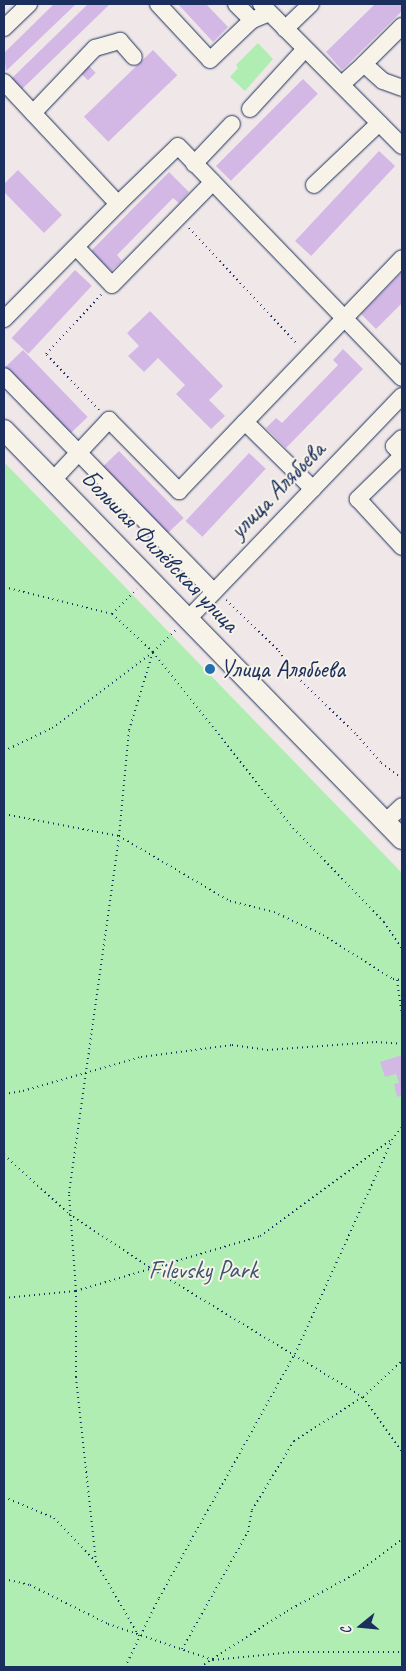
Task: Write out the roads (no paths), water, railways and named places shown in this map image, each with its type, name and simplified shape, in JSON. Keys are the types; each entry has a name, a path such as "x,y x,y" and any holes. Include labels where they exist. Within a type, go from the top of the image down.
{"main road":[{"name":"Большая Филёвская улица","path":"4,430 54,479 182,624 397,812 402,840"}],"street":[{"path":"4,28 29,4"},
{"path":"158,4 210,60 265,8 402,146"},
{"path":"236,4 252,20"},
{"path":"284,29 311,4"},
{"path":"342,84 402,26"},
{"path":"33,114 95,48 120,41 134,57"},
{"path":"250,109 306,49"},
{"path":"364,64 383,81 402,88"},
{"path":"4,82 118,204"},
{"path":"314,185 379,123"},
{"path":"194,164 232,124"},
{"path":"4,319 178,146 402,378"},
{"path":"76,247 112,285 213,182"},
{"path":"54,479 109,420 179,491 402,258"},
{"path":"4,376 214,592"},
{"name":"улица Алябьева","path":"182,624 402,396"},
{"path":"245,422 313,489"},
{"path":"402,438 394,446 402,455 358,499 402,547"}],"place":[{"name":"Улица Алябьева","path":"210,669"}],"park label":[{"name":"Filevsky Park","path":"203,1270"}]}
